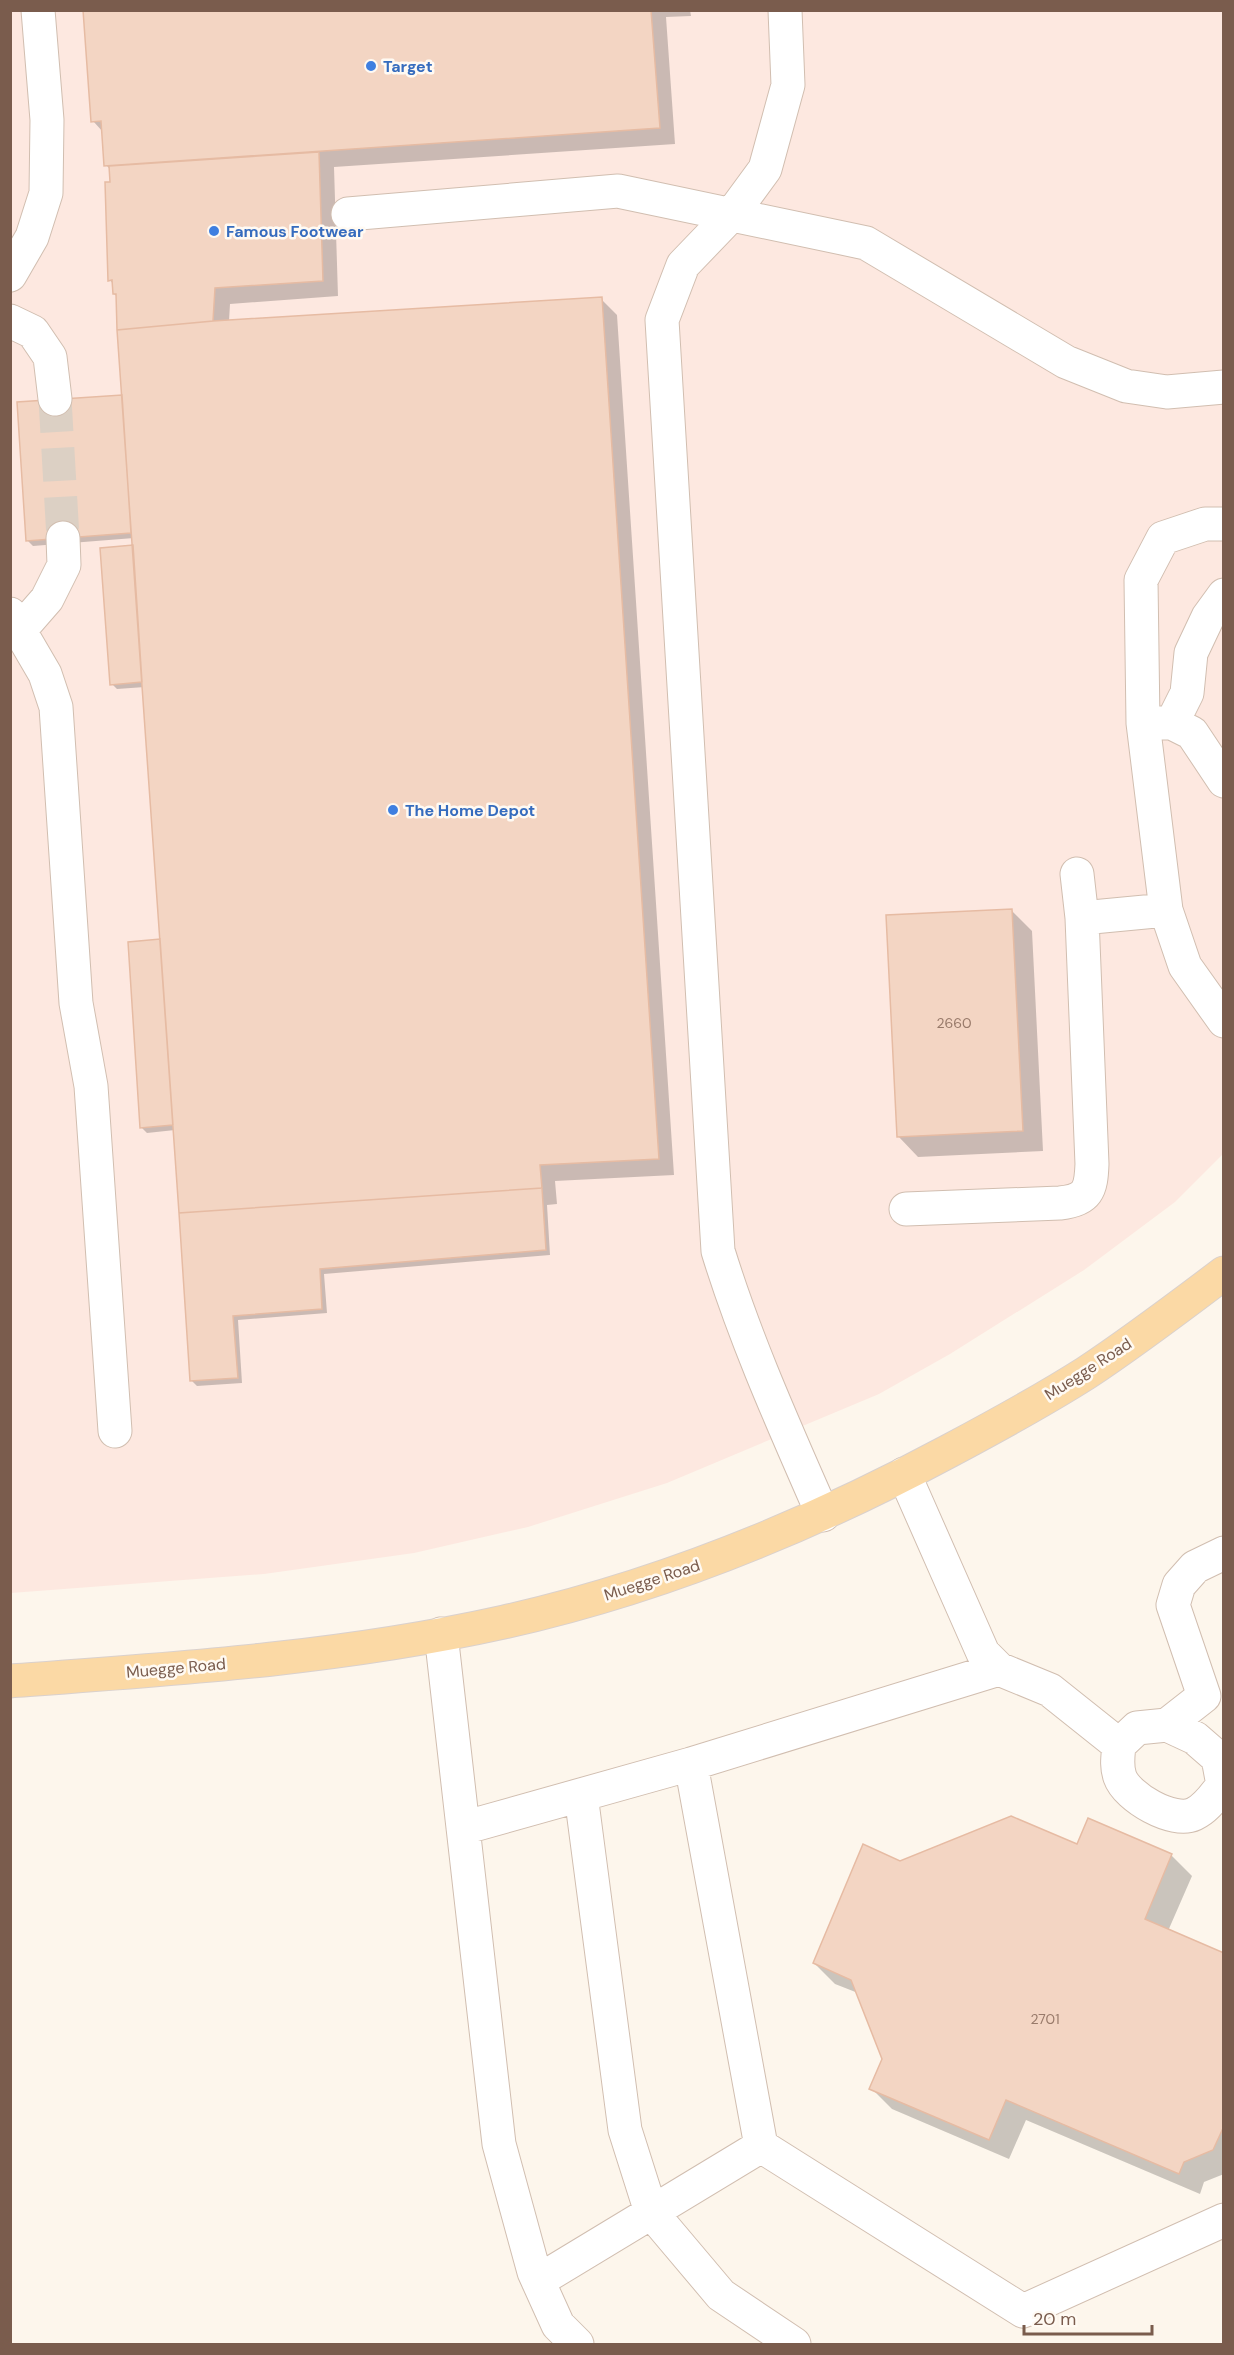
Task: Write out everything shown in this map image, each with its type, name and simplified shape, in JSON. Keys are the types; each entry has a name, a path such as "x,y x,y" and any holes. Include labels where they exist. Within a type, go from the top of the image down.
{"main road":[{"name":"Muegge Road","path":"10,1681 272,1659 380,1646 505,1622 603,1596 704,1563 823,1515 1008,1419 1086,1373 1224,1273"}],"lane":[{"path":"10,275 32,237 46,193 46,120 38,10"},
{"path":"785,10 788,85 765,169 732,214 683,265 662,320 718,1251 735,1308 823,1515"},
{"path":"348,214 618,191 866,243 1066,362 1126,386 1167,392 1224,387"},
{"path":"10,321 33,332 50,357 56,399"},
{"path":"1221,1011 1185,966 1166,910 1157,723 1141,580 1163,538 1205,524 1224,524"},
{"path":"63,538 64,565 47,599 15,622 45,674 56,707 76,1003 91,1086 115,1431"},
{"path":"1157,723 1187,693 1191,653 1208,618 1224,595"},
{"path":"1157,723 1191,733 1224,781"},
{"path":"906,1209 1074,1202 1082,1198 1091,1184 1082,918 1077,874"},
{"path":"1082,918 1166,910"},
{"path":"904,1474 983,1653 999,1669 1050,1690 1119,1745"},
{"path":"1167,1725 1195,1738 1218,1758 1223,1785 1209,1803 1191,1816 1168,1814 1134,1797 1120,1779 1117,1764 1119,1745 1137,1728 1167,1725 1214,1691 1173,1605 1179,1585 1194,1568 1224,1553"},
{"path":"441,1634 499,2144 516,2212 538,2281 558,2325 577,2344"},
{"path":"463,1828 691,1764 999,1669"},
{"path":"691,1764 761,2146 1023,2311 1224,2220"},
{"path":"581,1795 625,2130 651,2212 721,2295 794,2344"},
{"path":"538,2281 761,2146"}],"shaded area":[{"path":"11,11 1223,11 1223,1154 1175,1202 1084,1270 950,1354 879,1394 667,1483 528,1527 414,1553 264,1574 11,1593"}],"building":[{"name":"Target","path":"83,10 651,10 660,128 104,166 101,121 91,122"},
{"name":"Famous Footwear","path":"319,152 323,281 215,288 213,321 117,330 116,294 113,294 112,280 108,281 105,182 110,182 109,166"},
{"name":"The Home Depot","path":"602,297 659,1159 540,1165 542,1188 179,1213 117,330 213,321"},
{"path":"122,395 131,533 26,541 17,402"},
{"path":"133,545 142,682 110,685 100,548"},
{"path":"1012,909 1023,1131 897,1137 886,915"},
{"path":"160,939 173,1125 140,1128 128,942"},
{"path":"542,1188 546,1250 320,1269 322,1309 233,1316 238,1378 190,1381 179,1213"},
{"path":"1011,1816 1077,1844 1088,1818 1172,1854 1145,1919 1224,1953 1224,2126 1213,2150 1184,2162 1179,2174 1006,2100 989,2140 869,2089 882,2059 851,1980 813,1963 863,1844 900,1861"}],"tunnel":[{"path":"55,399 63,538"}],"place":[{"name":"Target","path":"371,66"},
{"name":"Famous Footwear","path":"214,231"},
{"name":"The Home Depot","path":"393,810"}]}
